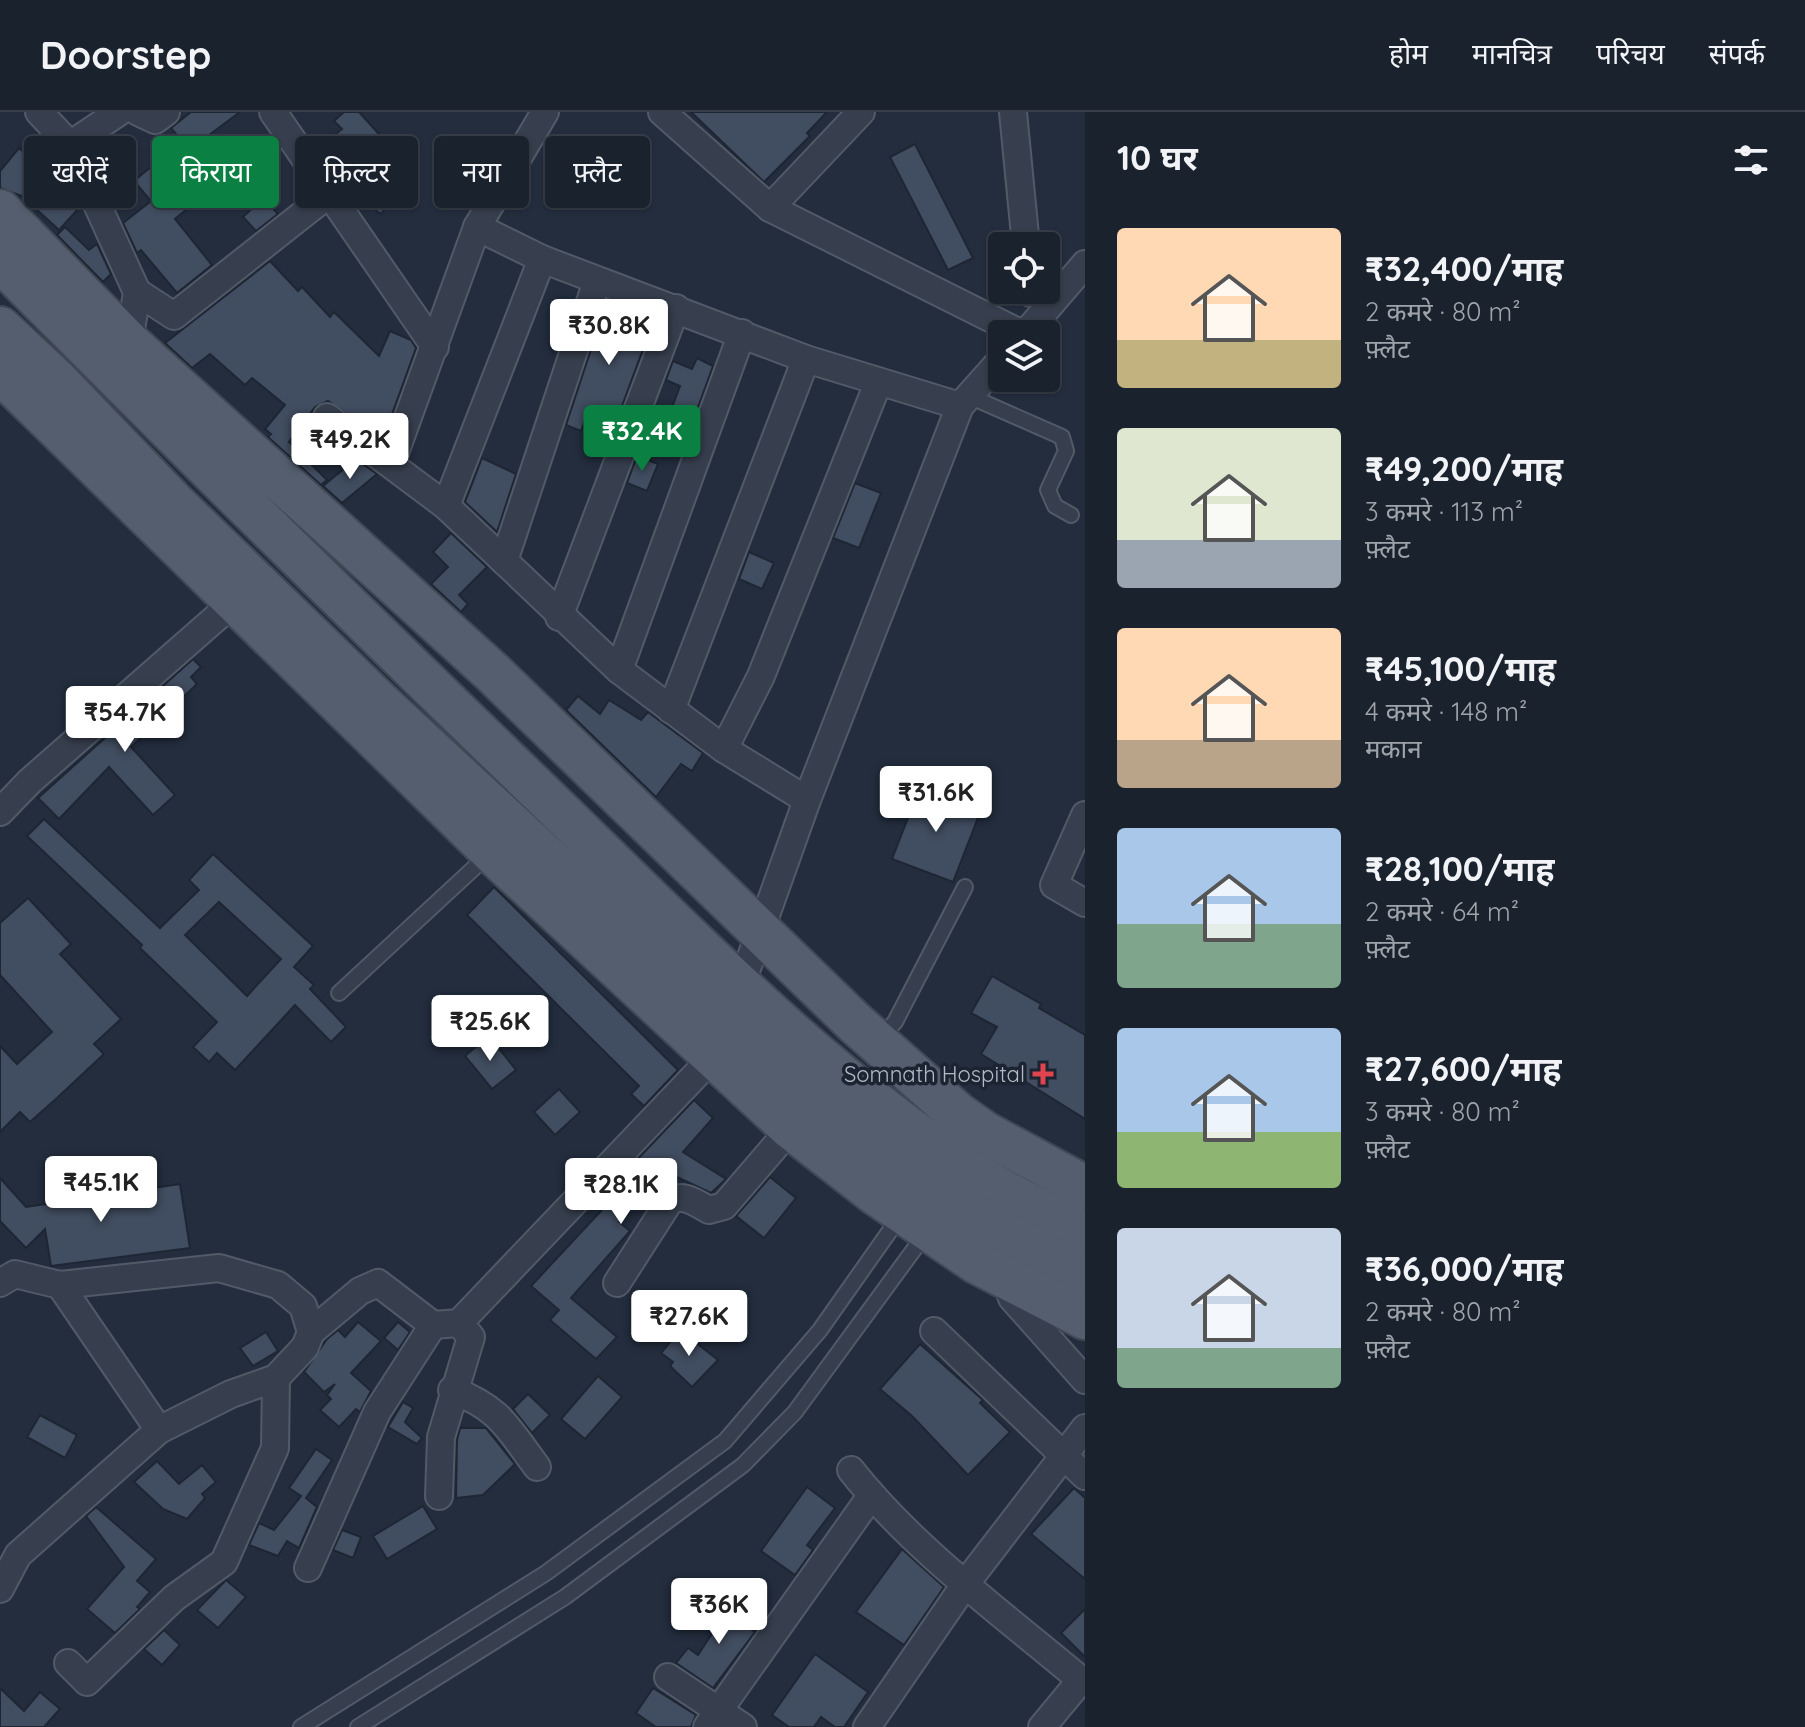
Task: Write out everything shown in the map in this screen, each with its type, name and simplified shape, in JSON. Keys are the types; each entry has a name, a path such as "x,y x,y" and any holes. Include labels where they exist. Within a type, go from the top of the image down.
{"main road":[{"path":"0,211 19,256 50,310 261,522 727,1022 791,1128 916,1221 1003,1277 1085,1318"},
{"path":"19,256 129,343 493,673 762,934 876,1042 958,1114 985,1133 1085,1187"},
{"path":"5,347 57,381 173,502 492,852 727,1022 835,1069 917,1134 984,1179 1085,1232"},
{"path":"5,347 233,603 326,671 727,1022 802,1093 917,1178 1008,1237 1085,1275"}],"street":[{"path":"39,112 62,136"},
{"path":"83,136 119,112"},
{"path":"138,112 155,120 166,112"},
{"path":"273,112 295,143"},
{"path":"391,464 477,227 545,112"},
{"path":"662,112 770,208 995,320"},
{"path":"770,208 861,112"},
{"path":"1013,112 1025,232"},
{"path":"99,208 137,292 174,316 311,208"},
{"path":"340,208 435,347"},
{"path":"477,227 542,259 806,359 878,383 965,401"},
{"path":"446,506 542,259"},
{"path":"1035,320 1085,264"},
{"path":"504,561 553,424 597,281"},
{"path":"129,343 137,292"},
{"path":"559,617 676,308"},
{"path":"619,670 742,333"},
{"path":"671,710 806,359"},
{"path":"308,1568 377,1412 446,1324 727,1022 762,934 807,800 965,401 988,375"},
{"path":"724,749 761,676 878,383"},
{"path":"327,417 446,506 559,617 619,670 724,749 807,800"},
{"path":"1,810 233,603"},
{"path":"1085,815 1054,885 1085,903"},
{"path":"617,1283 669,1202 675,1198 685,1198 709,1210 724,1206 791,1128"},
{"path":"5,1273 60,1285 219,1268 278,1285 303,1306 311,1332"},
{"path":"1003,1277 1012,1298 1085,1380"},
{"path":"0,1589 18,1555 159,1430 231,1394 276,1378 305,1347 311,1332 360,1291 378,1283 471,1337 452,1390 441,1437 439,1496"},
{"path":"60,1285 159,1430"},
{"path":"934,1331 1085,1476"},
{"path":"68,1663 87,1682 174,1598 224,1562 275,1448 276,1378"},
{"path":"452,1390 484,1402 502,1420 537,1467"},
{"path":"867,1727 966,1583 1085,1428"},
{"path":"851,1470 871,1496 966,1583 1081,1680 1042,1727"},
{"path":"712,1719 871,1496"},
{"path":"668,1677 712,1719 743,1727"}],"lane":[{"path":"965,401 1062,437 1066,451 1048,490 1055,506 1071,515"},
{"path":"339,993 492,852"},
{"path":"876,1042 895,1022 965,887"},
{"path":"301,1727 546,1573 725,1441 916,1221"},
{"path":"358,1727 565,1597 743,1465 795,1412 916,1221"}],"building":[{"path":"191,112 240,112 208,136 178,136 171,128"},
{"path":"344,112 359,112 381,136 334,136 342,129 334,121"},
{"path":"691,112 827,112 807,133 810,136 764,182"},
{"path":"915,144 973,258 948,270 890,157"},
{"path":"19,148 24,152 24,198 0,188 0,171"},
{"path":"152,166 152,208 188,208 175,219 212,265 177,293 141,250 137,253 123,223 151,201 136,179"},
{"path":"35,208 79,208 59,230"},
{"path":"252,208 272,208 278,214 256,231 243,217"},
{"path":"65,227 89,250 97,244 111,274 103,282 57,235"},
{"path":"270,261 298,291 302,287 330,317 334,312 379,356 390,331 411,340 416,348 383,439 328,401 315,407 289,442 327,480 321,485 268,437 271,434 265,429 285,405 252,378 245,385 210,354 192,368 165,343"},
{"path":"607,301 648,316 637,346 643,349 615,425 587,415 581,431 566,425"},
{"path":"697,358 713,366 690,429 667,421 680,386 666,380 673,361 692,369"},
{"path":"637,456 658,464 647,491 627,483"},
{"path":"482,458 516,474 497,532 465,502"},
{"path":"356,459 377,474 342,503 323,486"},
{"path":"855,483 881,493 859,548 833,538"},
{"path":"451,533 487,567 459,595 468,604 461,612 431,584 448,567 433,552"},
{"path":"749,552 774,563 762,589 739,579"},
{"path":"193,659 201,667 191,677 197,684 131,747 175,795 153,815 109,767 59,819 38,798"},
{"path":"578,696 600,714 609,700 641,720 648,712 703,753 692,771 681,764 656,797 566,710"},
{"path":"920,787 981,810 953,882 892,859"},
{"path":"44,819 160,928 199,890 189,880 213,854 313,946 294,967 314,985 310,989 346,1027 331,1042 295,1005 235,1070 217,1053 209,1062 193,1047 217,1022 140,948 142,945 27,836","holes":["219,902 281,959 247,996 185,935"]},
{"path":"494,887 678,1070 644,1106 631,1094 639,1086 467,915"},
{"path":"28,898 71,944 60,954 121,1019 94,1044 104,1054 57,1098 30,1122 20,1112 0,1132 0,1046 17,1064 52,1032 0,975 0,923"},
{"path":"992,976 1041,1004 1039,1008 1085,1035 1085,1119 981,1054 997,1027 971,1013"},
{"path":"489,1036 516,1070 492,1089 465,1056"},
{"path":"559,1089 580,1112 555,1135 534,1112"},
{"path":"694,1100 713,1118 683,1152 726,1179 711,1193 664,1171 619,1222 630,1231 571,1298 617,1337 596,1359 550,1320 559,1310 531,1286 613,1198 606,1192"},
{"path":"770,1177 796,1198 764,1238 736,1216"},
{"path":"0,1178 26,1207 180,1184 190,1248 51,1266 45,1229 26,1248 0,1221"},
{"path":"358,1322 381,1341 351,1373 371,1391 360,1412 356,1409 339,1427 320,1410 331,1399 327,1395 335,1384 324,1392 304,1372 327,1339 338,1330 345,1337"},
{"path":"398,1322 410,1332 398,1350 384,1338"},
{"path":"680,1330 718,1360 692,1387 670,1366 673,1362 661,1353"},
{"path":"266,1332 278,1351 253,1366 240,1348"},
{"path":"920,1344 983,1400 980,1403 1010,1432 968,1475 912,1416 880,1389"},
{"path":"598,1376 622,1397 585,1439 561,1419"},
{"path":"528,1394 550,1415 532,1433 513,1409"},
{"path":"403,1402 413,1408 405,1422 422,1438 417,1444 388,1427"},
{"path":"40,1415 77,1435 65,1458 27,1437"},
{"path":"460,1428 486,1428 515,1464 483,1495 456,1498"},
{"path":"316,1449 332,1460 306,1498 317,1507 299,1548 287,1541 278,1556 249,1545 259,1523 274,1530 301,1496 289,1488"},
{"path":"157,1461 179,1484 202,1465 216,1482 202,1494 205,1498 187,1519 163,1509 134,1482"},
{"path":"807,1487 835,1508 807,1545 813,1550 795,1575 761,1551"},
{"path":"1074,1488 1085,1498 1085,1579 1031,1534"},
{"path":"423,1506 437,1529 387,1559 373,1536"},
{"path":"96,1507 156,1559 137,1581 150,1592 137,1607 140,1609 115,1633 87,1609 124,1567 86,1516"},
{"path":"342,1530 361,1537 353,1558 333,1550"},
{"path":"902,1549 944,1587 904,1645 856,1612"},
{"path":"226,1580 246,1597 218,1628 197,1610"},
{"path":"720,1599 750,1619 745,1625 755,1632 713,1688 676,1663 688,1648 698,1655 720,1621 710,1614"},
{"path":"1085,1609 1085,1657 1061,1633"},
{"path":"164,1630 180,1645 162,1665 144,1649"},
{"path":"815,1654 868,1692 844,1727 835,1727 821,1717 814,1727 789,1727 772,1715"},
{"path":"0,1688 24,1711 40,1692 60,1709 44,1727 0,1727"},
{"path":"653,1688 696,1715 691,1727 656,1727 636,1713"}],"place":[{"name":"Somnath Hospital","path":"1043,1074"}]}
